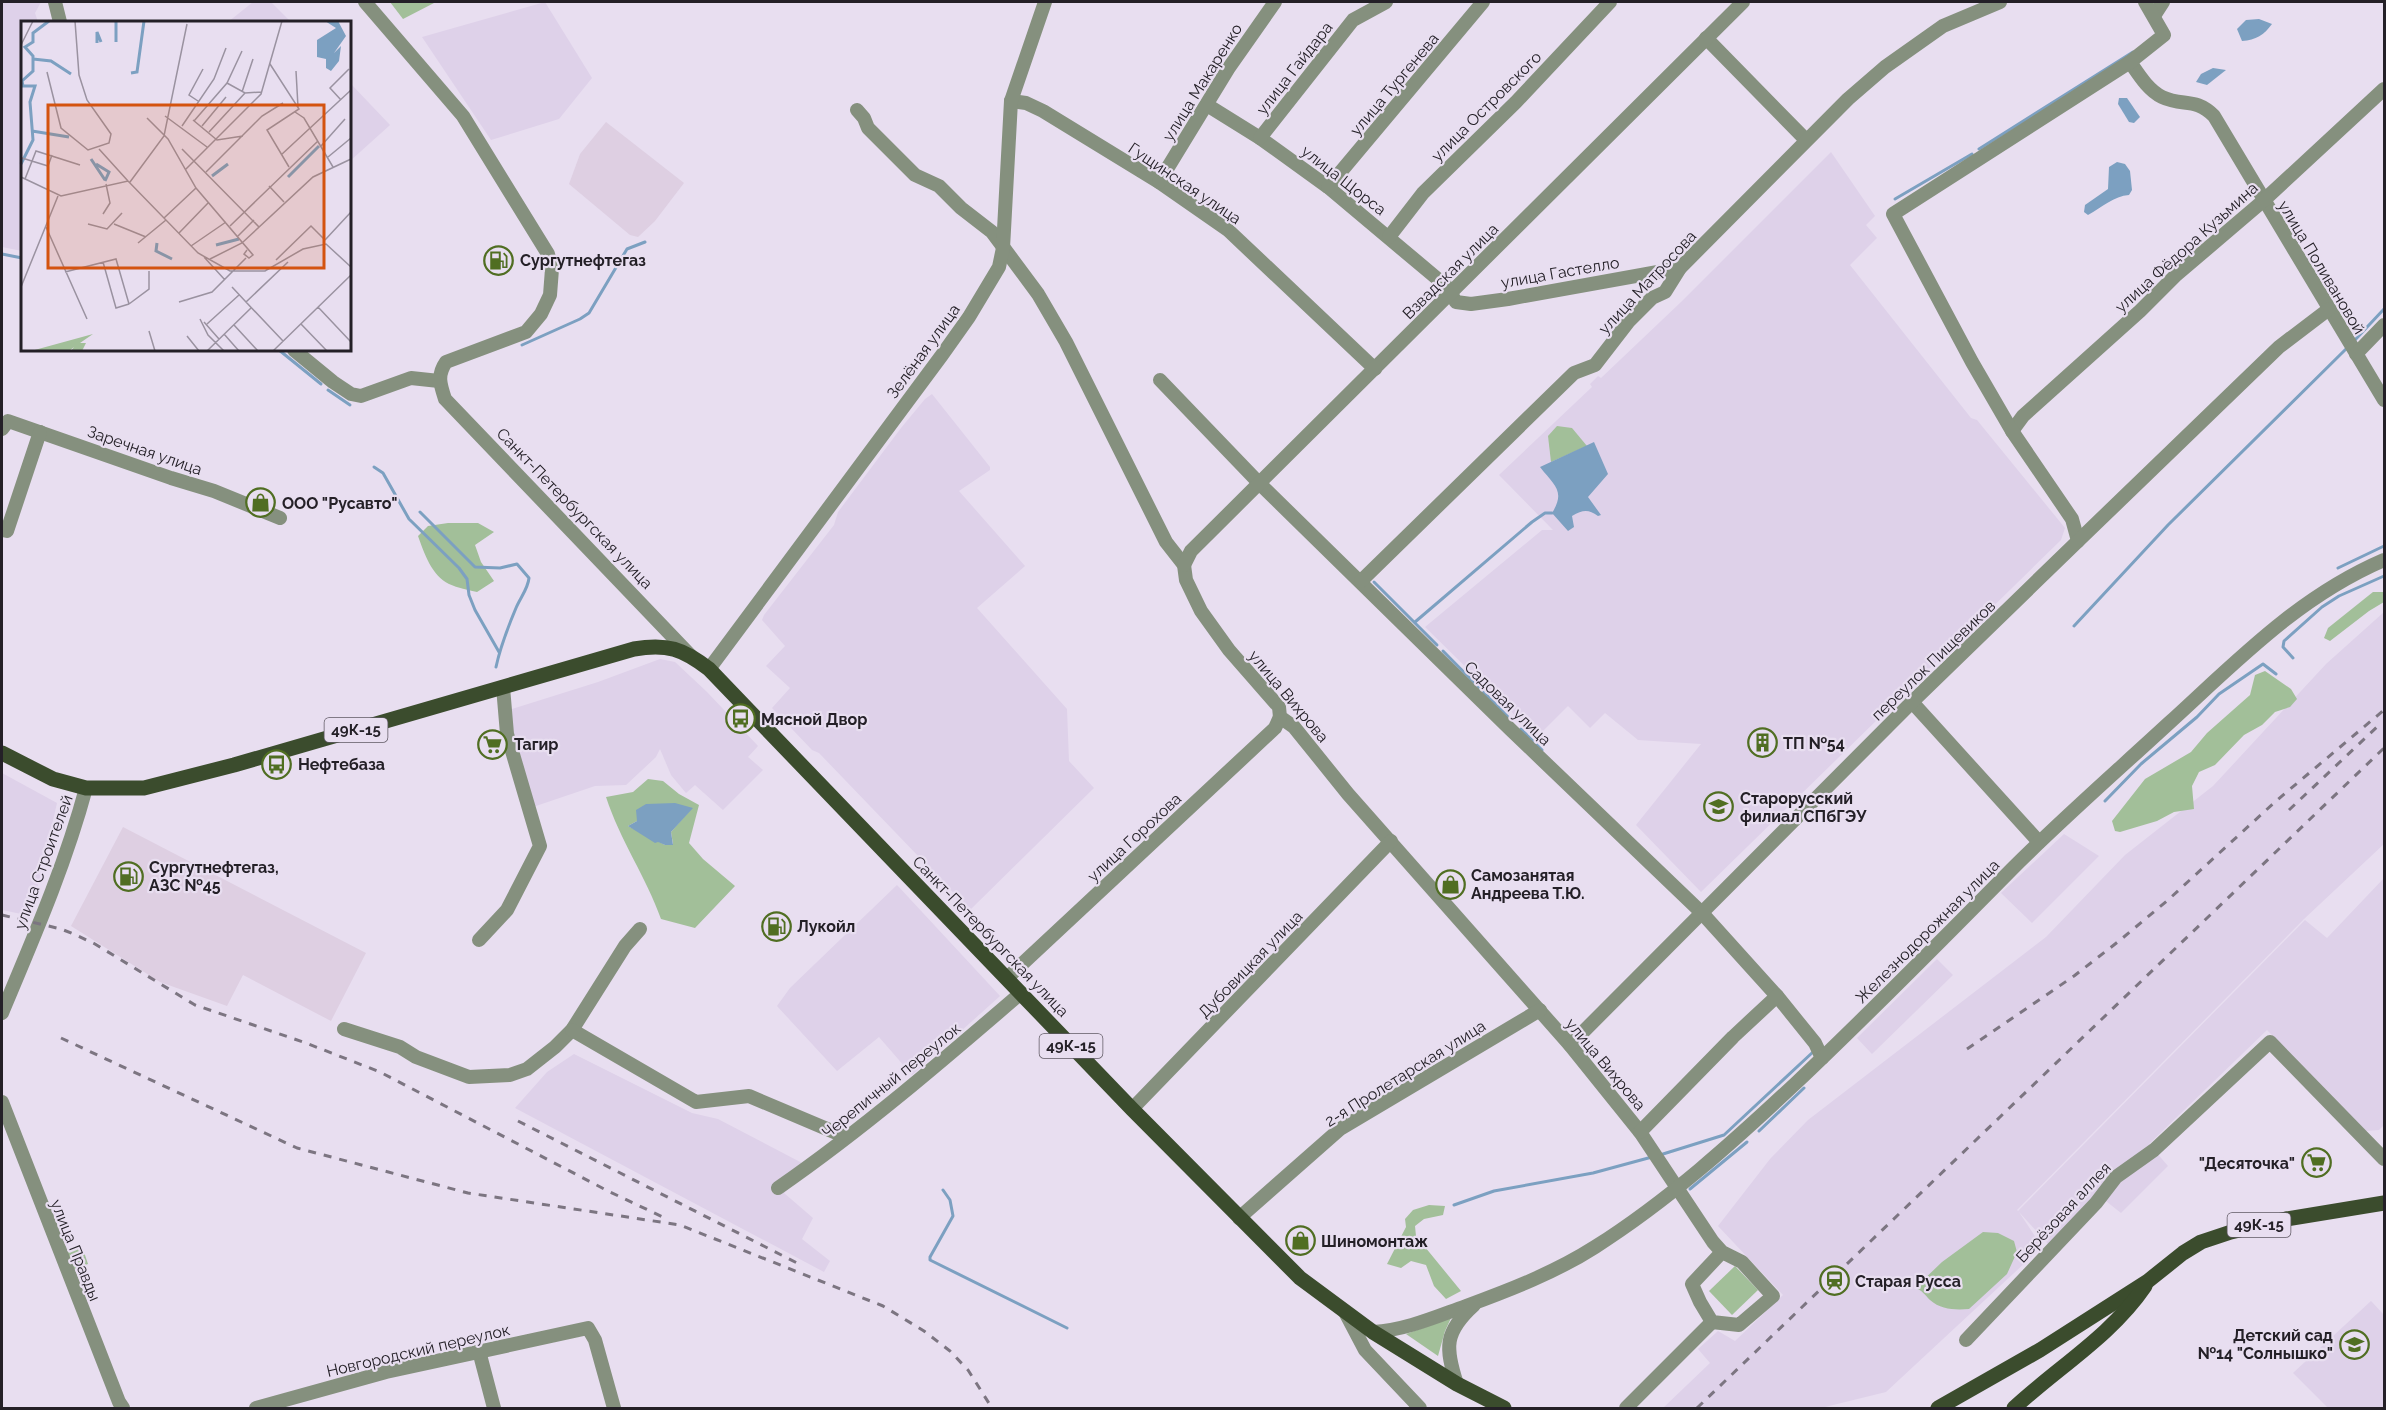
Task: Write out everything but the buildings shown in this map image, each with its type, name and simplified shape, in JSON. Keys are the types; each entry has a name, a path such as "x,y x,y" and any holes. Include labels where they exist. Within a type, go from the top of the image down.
{"main road":[{"name":"49К-15","path":"2,753 53,779 86,788 144,788 650,646 672,647 691,656 709,669"},
{"name":"Санкт-Петербургская улица","path":"709,669 1239,1218 1300,1278 1345,1312"},
{"name":"49К-15","path":"1938,1408 2040,1350 2148,1281 2183,1253 2214,1237 2303,1215 2385,1203"},
{"path":"2014,1408 2048,1377 2063,1369 2130,1307 2148,1281"},
{"name":"49К-15","path":"1345,1312 1457,1384 1504,1408"},
{"path":"2040,1350 2048,1360 2050,1370 2048,1377"}],"street":[{"path":"55,2 60,21"},
{"path":"295,351 351,394 361,396 411,378 439,381 440,371 446,362 526,332 541,314 550,295 552,269 548,254 463,116 365,2"},
{"name":"Зелёная улица","path":"709,669 969,318 999,267 1003,248 1011,101 1045,2"},
{"name":"улица Макаренко","path":"1159,182 1228,69 1275,2"},
{"name":"улица Гайдара","path":"1260,138 1353,20 1386,2"},
{"name":"улица Тургенева","path":"1328,187 1483,2"},
{"name":"улица Островского","path":"1389,237 1423,194 1516,102 1610,2"},
{"name":"Взвадская улица","path":"1184,565 1191,551 1743,2"},
{"name":"улица Матросова","path":"1362,581 1574,373 1595,365 1629,321 1652,298 1665,291 1680,268 1848,99 1895,60 1943,26 2000,2"},
{"path":"2078,541 2072,519 2012,431 1972,362 1893,214 2130,62 2164,34 2145,2"},
{"path":"2154,16 2163,2"},
{"path":"1706,38 1806,140"},
{"name":"улица Поливановой","path":"2130,62 2147,86 2160,96 2173,101 2204,106 2214,116 2263,201 2385,400"},
{"name":"улица Фёдора Кузьмина","path":"2012,431 2023,416 2140,311 2175,276 2263,201 2385,89"},
{"name":"Гущинская улица","path":"1011,101 1026,103 1043,111 1159,182 1228,230 1375,369"},
{"name":"улица Щорса","path":"1207,105 1260,138 1328,187 1446,286 1450,294"},
{"name":"улица Вихрова","path":"857,110 864,118 868,128 915,175 939,186 961,208 992,232 1038,294 1066,342 1166,542 1184,565 1186,580 1201,611 1229,650 1279,707 1280,717 1294,727 1348,794 1570,1045 1640,1132 1722,1252"},
{"name":"улица Гастелло","path":"1450,294 1456,302 1471,304 1680,268"},
{"name":"переулок Пищевиков","path":"1570,1045 1912,702 2078,541 2279,347 2329,309"},
{"path":"2356,354 2385,325"},
{"name":"Садовая улица","path":"1160,380 1259,483 1702,913 1777,996 1815,1043 1822,1058"},
{"name":"Санкт-Петербургская улица","path":"439,381 445,399 691,656"},
{"name":"Заречная улица","path":"2,429 8,421 197,485 280,518"},
{"path":"2,530 7,531 40,432"},
{"name":"Железнодорожная улица","path":"1373,1332 1392,1331 1411,1326 1478,1302 1550,1272 1586,1252 1677,1189 1744,1131 1915,969 2039,842 2283,619 2334,585 2385,560"},
{"path":"479,939 507,910 540,846 507,734 503,687"},
{"path":"1912,702 2039,842"},
{"name":"улица Горохова","path":"1007,978 1275,728 1280,717"},
{"name":"улица Строителей","path":"2,1013 59,872 76,826 86,788"},
{"name":"Дубовицкая улица","path":"1132,1109 1391,841"},
{"path":"344,1029 400,1047 448,1071 469,1077 510,1075 527,1069 572,1030 625,946 640,929"},
{"name":"Черепичный переулок","path":"778,1188 931,1071 1021,993"},
{"path":"1640,1132 1733,1037 1777,996"},
{"name":"2-я Пролетарская улица","path":"1239,1218 1340,1129 1540,1010"},
{"path":"572,1030 696,1102 749,1096 846,1137"},
{"name":"Берёзовая аллея","path":"1966,1340 2096,1203 2116,1178 2161,1144 2270,1042 2385,1160"},
{"name":"улица Правды","path":"2,1102 81,1308 123,1408"},
{"path":"1722,1252 1742,1262 1773,1296 1739,1325 1712,1322 1692,1284 1722,1252"},
{"path":"1457,1384 1449,1359 1449,1340 1462,1317 1478,1302"},
{"name":"Санкт-Петербургская улица","path":"1345,1312 1365,1350 1420,1408"},
{"path":"1626,1408 1712,1322"},
{"name":"Новгородский переулок","path":"256,1408 386,1372 588,1328 595,1340 614,1408"},
{"path":"479,1352 494,1408"}],"shaded area":[{"path":"2,2 41,2 35,13 38,21 21,21 21,251 2,247"},
{"path":"253,2 271,2 290,21 229,21"},
{"path":"545,2 592,78 559,119 491,140 422,37"},
{"path":"351,84 390,125 351,160"},
{"path":"606,122 684,183 655,221 638,237 630,235 569,184 580,154"},
{"path":"1831,152 1875,216 1866,225 1877,238 1850,265 1971,418 1977,420 2065,528 2061,540 1701,892 1636,825 1701,744 1638,740 1605,713 1590,728 1568,706 1537,737 1425,627 1542,530 1553,530 1499,475 1592,387 1590,384 1598,376 1601,378 1681,302"},
{"path":"932,394 990,467 990,470 959,491 1025,566 977,608 1067,709 1069,761 1094,788 970,910 819,753 812,750 772,708 790,688 766,666 785,646 762,620 834,525 838,512 901,428 925,399"},
{"path":"2384,612 2384,844 2304,919 2017,1210 2305,920 2327,938 2384,878 2384,1125 2379,1130 2366,1131 2267,1030 2149,1144 2168,1166 2121,1213 2097,1194 2048,1244 2019,1212 2042,1247 1886,1392 1821,1408 1663,1408 1710,1363 1698,1349 1718,1331 1735,1341 1783,1295 1718,1226 1770,1159 1808,1120 2046,937 2125,855 2213,786 2326,664"},
{"path":"660,659 675,662 758,746 748,757 763,770 723,810 695,785 686,793 671,775 660,749 656,757 626,785 595,786 533,807 511,734 512,709 598,682"},
{"path":"2,773 57,803 31,916 2,910"},
{"path":"123,827 366,953 331,1021 243,975 227,1006 160,982 71,926"},
{"path":"2064,834 2099,856 2032,923 2001,893"},
{"path":"897,885 1000,996 912,1075 879,1037 837,1071 777,1006 790,988"},
{"path":"1937,959 1953,975 1872,1054 1857,1038"},
{"path":"574,1054 692,1113 718,1119 804,1164 808,1171 784,1193 813,1218 802,1239 830,1261 824,1272 515,1108 547,1072"},
{"name":"Детский сад №14 \"Солнышко\"","path":"2371,1301 2384,1315 2384,1408 2328,1408 2293,1373"}],"green space":[{"path":"390,2 433,2 434,3 403,19"},
{"path":"1557,426 1572,428 1587,446 1551,462 1548,436"},
{"path":"478,523 494,532 475,545 481,562 494,581 477,592 456,587 443,580 433,570 423,550 418,536 428,526"},
{"path":"2373,592 2384,592 2384,602 2330,641 2324,638 2328,628"},
{"path":"2265,671 2291,689 2297,699 2290,707 2275,712 2262,725 2244,735 2215,765 2199,772 2192,786 2194,809 2174,812 2157,821 2120,832 2115,831 2112,821 2145,779 2191,752 2207,733 2250,695 2255,675"},
{"path":"648,779 663,781 679,794 699,805 689,843 703,859 735,886 695,928 661,919 618,828 606,797 633,792","holes":["692,808 671,832 673,844 665,845 628,826 637,821"]},
{"path":"1429,1205 1445,1206 1443,1215 1424,1219 1415,1226 1416,1236 1461,1291 1446,1299 1434,1286 1426,1265 1411,1261 1401,1268 1387,1264 1406,1227 1405,1219 1413,1210"},
{"path":"1983,1232 1998,1233 2014,1241 2017,1252 2007,1274 1969,1309 1944,1308 1915,1288 1942,1262"},
{"path":"82,1246 88,1264 72,1270 65,1252"},
{"path":"1735,1266 1758,1290 1732,1315 1709,1291"},
{"path":"1451,1318 1438,1356 1406,1334"}],"water":[{"path":"2259,19 2272,24 2259,36 2242,41 2237,29 2246,20"},
{"path":"2213,68 2226,70 2207,85 2196,82 2201,74"},
{"path":"2119,98 2127,98 2140,117 2134,123 2129,122 2118,104"},
{"path":"2117,162 2125,164 2130,171 2132,190 2129,195 2113,200 2088,215 2084,212 2085,205 2108,189 2109,167"},
{"path":"1594,442 1608,474 1588,497 1601,515 1585,511 1576,514 1572,516 1574,527 1568,531 1552,513 1558,494 1554,484 1540,467"},
{"path":"675,803 693,808 671,832 673,845 655,843 628,826 637,821 636,810 646,804"}],"waterway":[{"path":"1979,149 2133,52"},
{"path":"1895,199 1972,154"},
{"path":"522,345 589,313 627,249 645,242"},
{"path":"2,254 21,258"},
{"path":"2354,341 2384,309"},
{"path":"2074,626 2168,525 2347,348"},
{"path":"280,351 321,384"},
{"path":"328,390 350,405"},
{"path":"374,467 383,473 409,519 459,568 467,579 469,595 475,610 499,652"},
{"path":"420,512 475,567 500,568 517,564 529,578 507,630 496,667"},
{"path":"1415,622 1532,522 1545,513 1552,513"},
{"path":"2338,568 2384,546"},
{"path":"2293,658 2283,647 2284,641 2322,607 2339,596 2384,576"},
{"path":"1374,582 1437,645"},
{"path":"1443,651 1509,718"},
{"path":"2105,801 2141,764 2197,717 2219,694 2263,664 2276,674"},
{"path":"1521,729 1542,750"},
{"path":"1663,1154 1724,1135 1813,1052"},
{"path":"1759,1131 1804,1088"},
{"path":"1690,1189 1747,1142"},
{"path":"1454,1205 1494,1191 1593,1173 1652,1157"},
{"path":"943,1190 950,1200 953,1216 930,1260 1067,1328"}],"railway":[{"path":"1967,1049 2074,976 2119,941 2168,900 2276,801 2384,710"},
{"path":"2289,810 2378,726"},
{"path":"1697,1408 2384,748"},
{"path":"2,915 61,929 76,935 95,944 195,1005 306,1043 380,1072 608,1191 667,1219"},
{"path":"61,1038 297,1148 468,1193 680,1225 883,1306 924,1331 950,1351 968,1370 992,1408"},
{"path":"518,1121 803,1266"}],"place":[{"name":"Сургутнефтегаз","path":"499,260"},
{"name":"ООО \"Русавто\"","path":"261,503"},
{"name":"Мясной Двор","path":"740,719"},
{"name":"ТП №54","path":"1762,743"},
{"name":"Тагир","path":"493,744"},
{"name":"Нефтебаза","path":"277,764"},
{"name":"Старорусский филиал СПбГЭУ","path":"1719,807"},
{"name":"Сургутнефтегаз, АЗС №45","path":"128,876"},
{"name":"Самозанятая Андреева Т.Ю.","path":"1450,884"},
{"name":"Лукойл","path":"776,926"},
{"name":"\"Десяточка\"","path":"2316,1163"},
{"name":"Шиномонтаж","path":"1300,1241"},
{"name":"Старая Русса","path":"1834,1281"},
{"name":"Детский сад №14 \"Солнышко\"","path":"2354,1344"}]}
